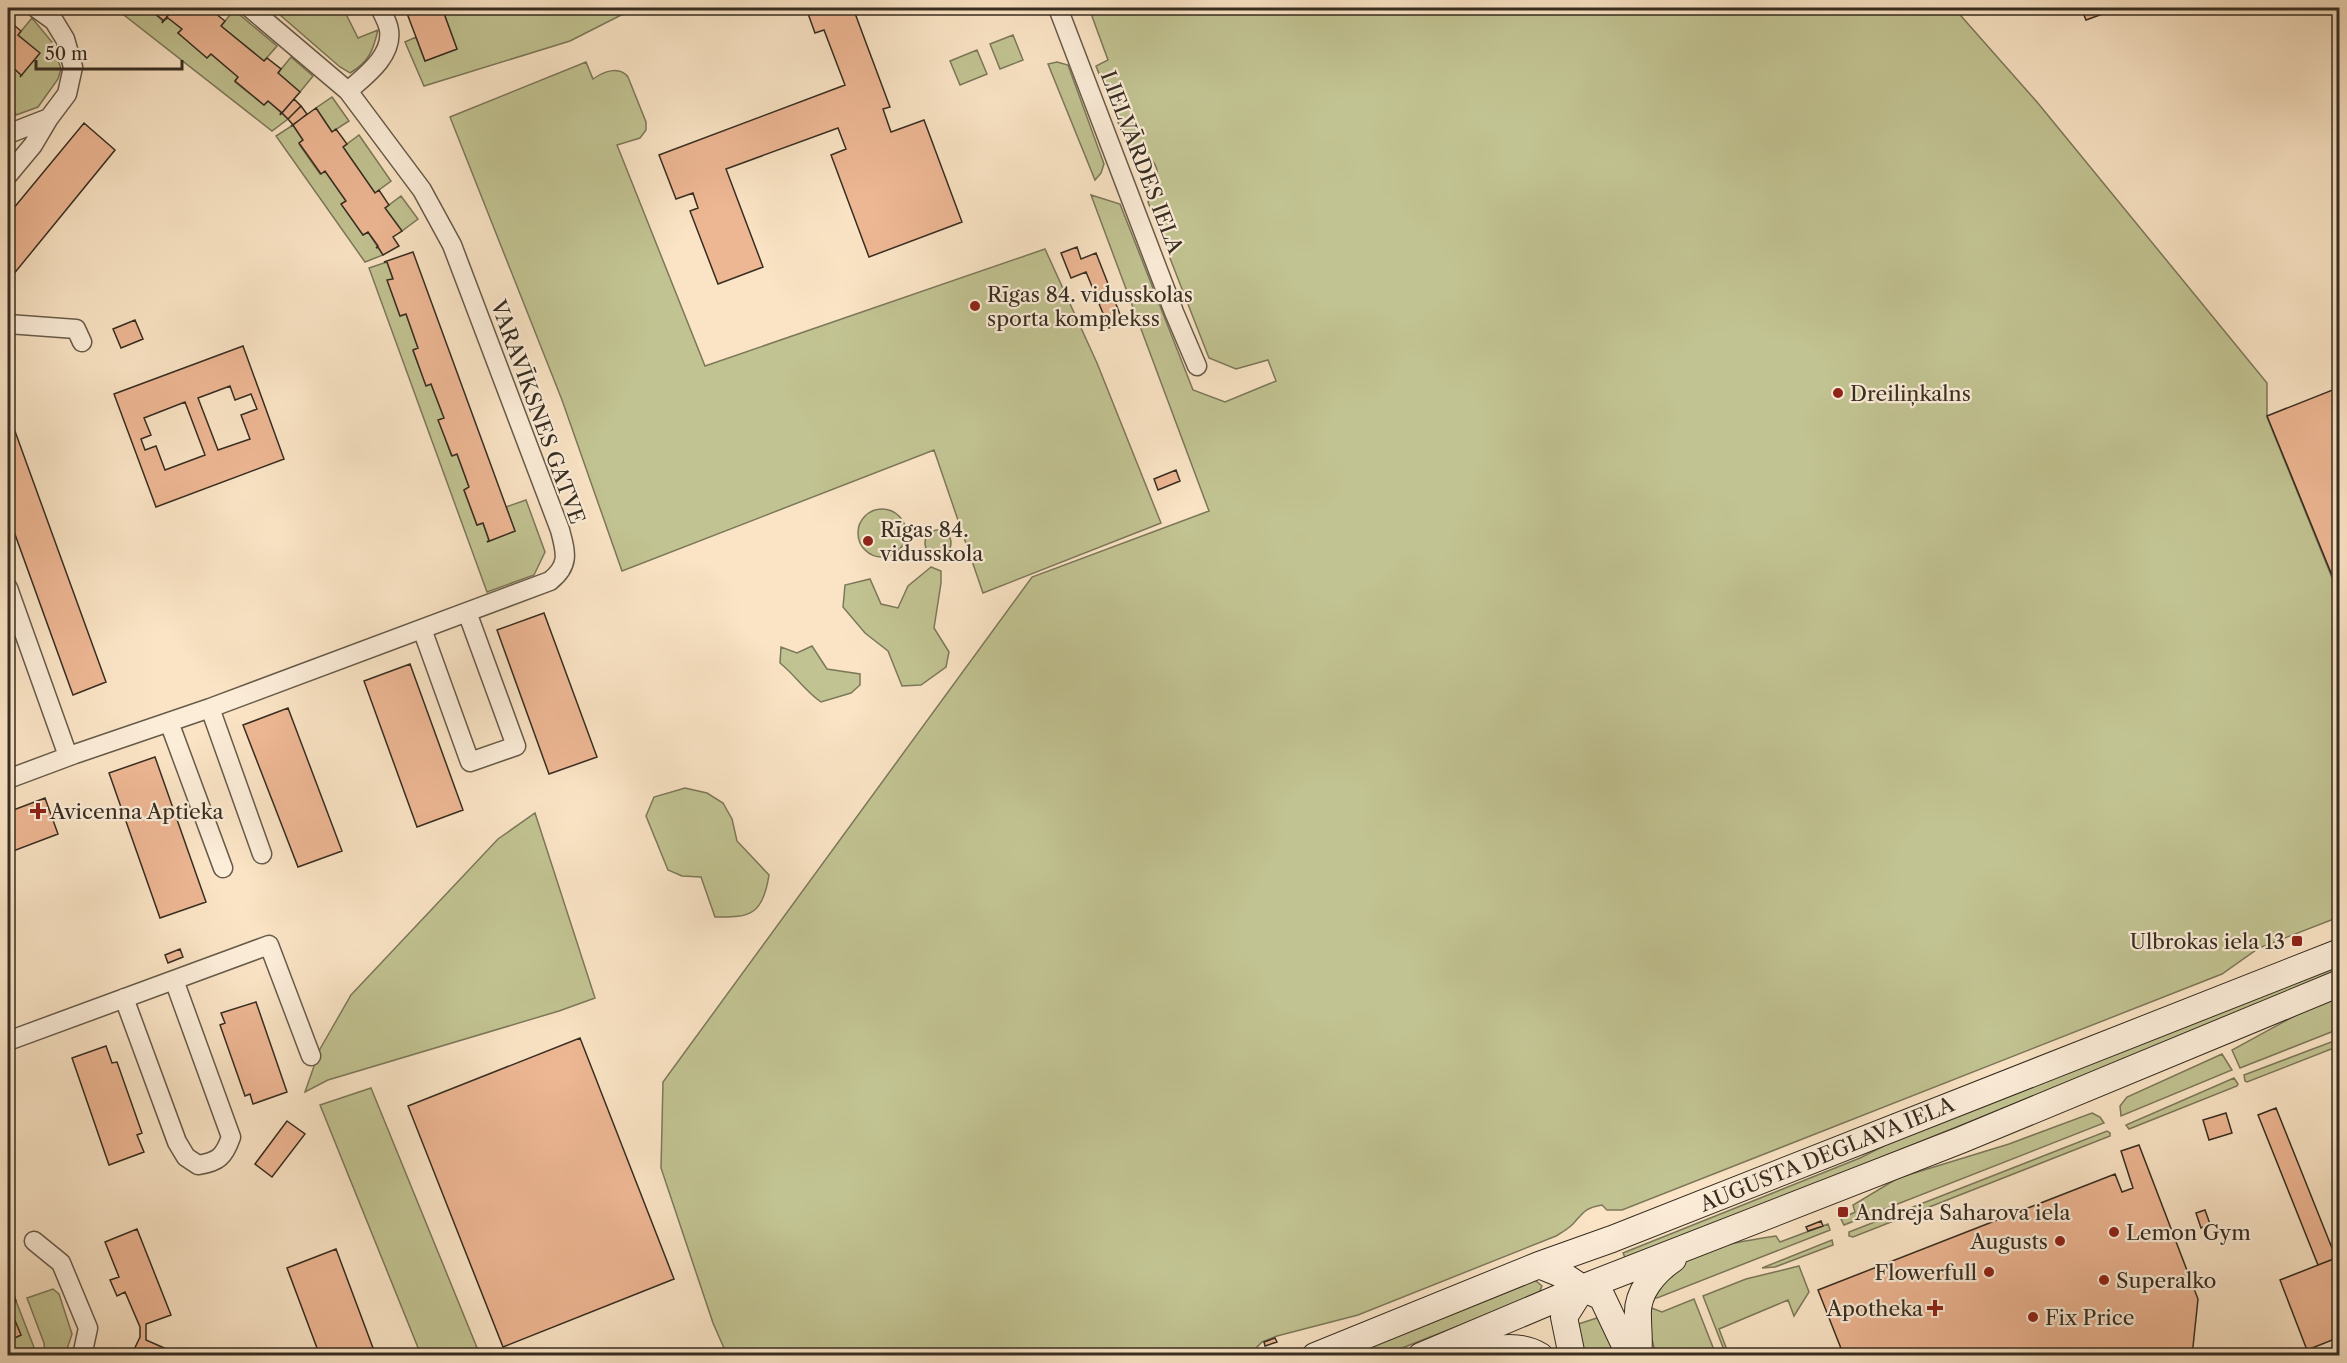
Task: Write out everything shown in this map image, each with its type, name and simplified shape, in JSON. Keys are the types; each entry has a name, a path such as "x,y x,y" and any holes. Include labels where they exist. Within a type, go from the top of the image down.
{"main road":[{"name":"AUGUSTA DEGLAVA IELA","path":"1315,1356 1539,1265 2340,952"},
{"name":"AUGUSTA DEGLAVA IELA","path":"1421,1356 1582,1288 1961,1140 2340,983"},
{"path":"1572,1356 1564,1317 1582,1288 1602,1242"},
{"path":"1638,1356 1640,1342 1637,1315 1645,1287 1663,1266 1691,1246"},
{"path":"1539,1265 1561,1274 1582,1288 1602,1297 1630,1356"},
{"path":"1470,1356 1498,1348 1523,1349 1540,1356"}],"street":[{"name":"VARAVĪKSNES GATVE","path":"8,779 68,756 210,708 550,581 564,565 565,549 560,530 452,245 422,190 348,91 250,8"},
{"path":"348,91 382,59 388,45 389,30 380,8"},
{"name":"LIELVĀRDES IELA","path":"1058,8 1174,312 1197,366"},
{"path":"8,175 33,144 67,94 73,67 65,39 54,21 41,9"},
{"path":"8,134 49,118"},
{"path":"8,324 76,329 82,342"},
{"path":"8,588 68,756"},
{"path":"422,629 470,762 498,753 516,746 467,612"},
{"path":"210,708 262,854"},
{"path":"169,722 223,868"},
{"path":"8,1041 269,945 311,1056"},
{"path":"124,998 177,1143 186,1157 198,1165 213,1162 226,1151 231,1137 174,980"},
{"path":"34,1241 61,1263 79,1306 88,1328 82,1356"}],"green space":[{"path":"115,8 139,8 146,13 149,9 163,21 168,18 182,29 178,33 207,57 211,54 238,77 235,82 264,105 268,101 288,119 272,131"},
{"path":"272,8 343,8 358,38 378,30 372,50 362,65 350,73"},
{"path":"442,8 635,8 570,41 424,86 405,42 416,37 425,61 457,49"},
{"path":"1089,8 1954,8 2037,102 2267,383 2267,417 2339,595 2339,917 2259,948 2222,974 1622,1210 1607,1210 1602,1205 1591,1208 1569,1228 1556,1236 1358,1315 1277,1336 1262,1342 1254,1350 1234,1355 727,1355 713,1323 661,1168 663,1082 1032,577 1209,511 1091,195 1120,204 1193,390 1225,402 1276,381 1268,360 1236,369 1209,358 1148,202 1157,182 1156,166 1146,155 1127,145 1096,66 1108,60"},
{"path":"234,10 277,46 264,61 221,26"},
{"path":"32,18 52,42 61,69 58,79 38,107 16,115 8,94 8,63 22,75 18,35"},
{"path":"1013,35 1023,60 1000,69 990,44"},
{"path":"977,50 987,74 960,85 950,61"},
{"path":"291,57 313,76 300,92 278,73"},
{"name":"Rīgas 84. vidusskolas sporta komplekss","path":"586,62 593,79 606,72 616,71 628,77 646,122 646,130 640,138 617,145 705,366 1045,249 1097,363 1161,523 983,593 934,450 622,571 562,400 450,117"},
{"path":"1057,62 1068,65 1104,164 1095,180 1048,64"},
{"path":"332,97 349,121 332,132 316,108"},
{"path":"293,125 303,140 299,144 320,174 325,171 346,201 342,204 363,235 368,232 383,255 365,262 276,136"},
{"path":"359,135 391,181 375,193 343,147"},
{"path":"401,196 418,219 402,231 385,208"},
{"path":"387,262 393,279 388,280 400,316 406,314 418,348 413,351 426,385 431,384 444,418 439,420 451,455 457,454 469,487 464,490 477,525 483,523 489,541 515,531 506,507 526,500 545,552 534,575 487,592 369,268"},
{"path":"877,509 887,509 899,516 906,528 906,538 899,550 887,557 877,557 862,546 858,538 858,528 869,513"},
{"path":"938,530 947,534 951,543 947,552 938,556 929,552 925,543 929,534"},
{"path":"931,567 941,571 934,628 949,652 946,667 921,685 902,686 888,651 865,633 843,607 845,585 870,579 881,604 898,608 908,586"},
{"path":"812,646 827,669 860,674 860,685 851,693 821,702 780,663 781,647 797,653"},
{"path":"685,788 707,793 723,803 732,819 737,841 769,875 763,898 753,911 738,916 715,917 701,877 682,876 668,870 646,816 654,797"},
{"path":"535,813 595,998 559,1011 328,1080 305,1092 320,1049 351,995 498,839"},
{"path":"2339,963 2339,973 1626,1260 1623,1253 1860,1158 1933,1121"},
{"path":"2339,996 2339,1029 2240,1068 2232,1050 2311,1007"},
{"path":"2339,1039 2339,1046 2245,1081 2244,1075"},
{"path":"2222,1054 2232,1070 2121,1116 2120,1106 2127,1097"},
{"path":"2234,1078 2237,1086 2129,1129 2126,1125"},
{"path":"371,1088 480,1355 421,1355 320,1105"},
{"path":"2092,1113 2100,1117 2104,1123 1844,1225 1841,1219 1855,1212 1853,1205 1898,1178 2009,1144"},
{"path":"2107,1131 2110,1136 1853,1237 1849,1236 1849,1232"},
{"path":"1828,1224 1830,1230 1657,1298 1647,1296 1673,1269 1688,1259 1712,1249 1776,1236 1780,1242"},
{"path":"1832,1240 1833,1245 1775,1267 1762,1268"},
{"path":"1799,1266 1809,1292 1794,1316 1788,1300 1719,1329 1729,1355 1726,1355 1703,1296 1746,1279"},
{"path":"1530,1281 1536,1281 1542,1286 1538,1295 1384,1355 1340,1356"},
{"path":"53,1289 59,1294 72,1334 65,1355 45,1355 44,1343 27,1298"},
{"path":"1694,1299 1716,1355 1656,1355 1646,1306 1662,1312"},
{"path":"16,1301 35,1350 33,1355 8,1356 8,1341 21,1335 8,1304"},
{"path":"1600,1317 1616,1355 1580,1355 1572,1326"}],"building":[{"path":"139,8 174,8 162,23 163,20 149,9 146,13"},
{"path":"174,8 199,8 207,14 211,10 225,21 221,26 264,61 267,58 281,69 278,73 300,92 280,115 281,112 268,101 264,105 235,81 238,77 211,54 207,58 178,33 182,29 168,18 165,19"},
{"path":"405,8 442,8 457,49 425,61"},
{"path":"806,8 853,8 890,107 883,109 891,132 924,120 962,222 869,257 831,155 846,149 838,128 726,169 763,267 718,284 690,211 698,208 693,193 676,199 659,155 845,85 824,30 815,33"},
{"path":"2081,8 2119,8 2086,20"},
{"path":"8,20 21,31 18,35 40,53 20,77 21,75 8,63"},
{"path":"294,99 301,106 288,119 282,113"},
{"path":"301,106 307,114 293,125 288,119"},
{"path":"316,108 332,132 336,129 347,144 343,147 375,193 379,190 389,205 385,208 402,231 393,237 399,246 383,255 378,247 376,248 378,246 368,232 363,235 341,204 346,201 325,171 321,174 299,143 303,140 293,125 291,126"},
{"path":"84,123 115,150 8,281 8,215"},
{"path":"1077,247 1081,259 1096,253 1123,322 1109,328 1086,272 1071,278 1061,253"},
{"path":"413,252 515,531 487,542 489,540 483,523 477,525 464,490 469,487 457,454 452,456 438,420 444,418 431,384 426,386 413,350 418,348 406,314 400,316 387,280 393,279 387,262 384,262"},
{"path":"135,320 143,339 121,348 113,329"},
{"path":"243,346 284,459 156,507 114,394","holes":["230,386 235,400 251,394 257,409 241,415 250,439 218,450 198,398","185,402 205,455 165,470 156,446 145,450 141,439 151,435 144,418"]},
{"path":"2340,387 2340,595 2267,416"},
{"path":"8,412 106,682 73,695 8,515"},
{"path":"1176,470 1180,481 1158,490 1154,479"},
{"path":"544,613 597,757 549,774 497,630"},
{"path":"410,664 463,810 417,827 364,681"},
{"path":"288,708 342,851 298,867 243,725"},
{"path":"155,757 206,902 160,918 109,773"},
{"path":"45,798 58,834 8,853 8,812"},
{"path":"180,949 183,957 168,963 165,955"},
{"path":"256,1002 287,1092 253,1104 250,1094 245,1096 220,1025 225,1023 221,1013"},
{"path":"580,1038 674,1279 503,1347 408,1106"},
{"path":"106,1046 112,1063 117,1062 142,1133 137,1135 144,1152 109,1165 72,1058"},
{"path":"2276,1108 2336,1258 2318,1265 2258,1115"},
{"path":"2226,1113 2232,1133 2209,1140 2203,1120"},
{"path":"287,1121 305,1134 272,1177 255,1164"},
{"name":"Augusts","path":"2139,1145 2198,1299 2192,1356 1844,1356 1818,1290 2115,1174 2122,1192 2133,1188 2121,1151"},
{"path":"2205,1210 2210,1224 2201,1228 2196,1213"},
{"path":"1821,1221 1823,1226 1808,1231 1806,1227"},
{"path":"137,1229 171,1315 146,1324 146,1340 171,1351 169,1356 131,1356 140,1337 140,1327 125,1292 117,1296 110,1280 119,1277 105,1242"},
{"path":"336,1249 376,1356 320,1356 287,1268"},
{"path":"2336,1258 2340,1268 2340,1337 2307,1350 2280,1280"},
{"path":"11,1285 16,1301 8,1304 8,1286"},
{"path":"8,1304 21,1335 8,1341"},
{"path":"1275,1338 1277,1342 1265,1346 1264,1342"}],"place":[{"name":"Rīgas 84. vidusskolas sporta komplekss","path":"975,306"},
{"name":"Dreiliņkalns","path":"1838,393"},
{"name":"Rīgas 84. vidusskola","path":"868,541"},
{"name":"Avicenna Aptieka","path":"38,811"},
{"name":"Ulbrokas iela 13","path":"2297,941"},
{"name":"Andreja Saharova iela","path":"1843,1212"},
{"name":"Lemon Gym","path":"2114,1232"},
{"name":"Augusts","path":"2060,1241"},
{"name":"Flowerfull","path":"1989,1272"},
{"name":"Superalko","path":"2104,1280"},
{"name":"Apotheka","path":"1935,1308"},
{"name":"Fix Price","path":"2033,1317"}]}
